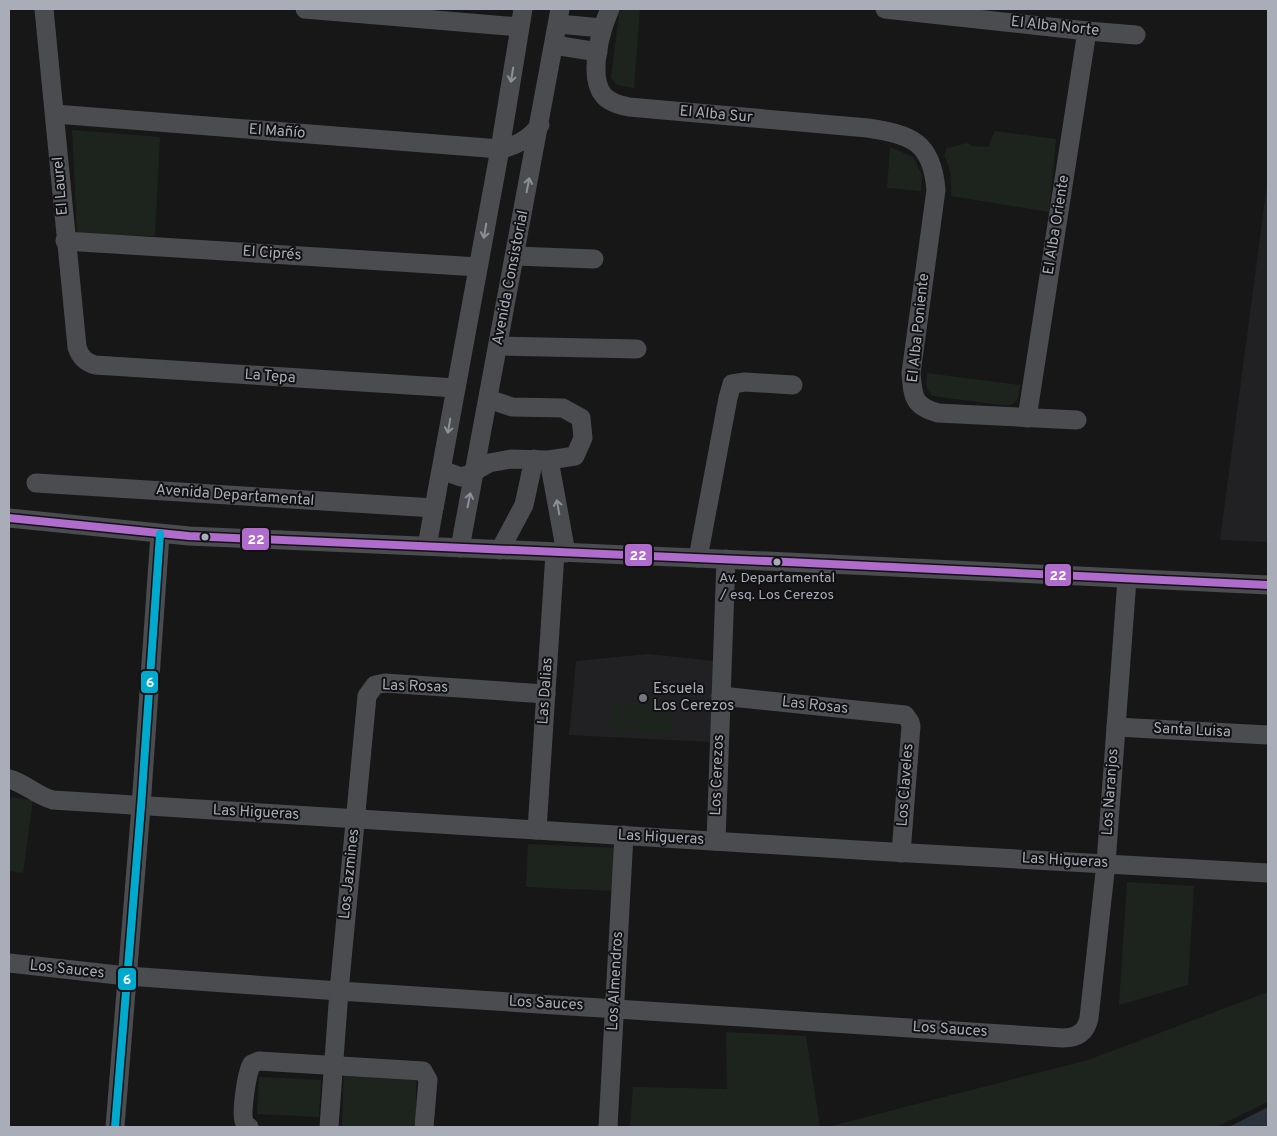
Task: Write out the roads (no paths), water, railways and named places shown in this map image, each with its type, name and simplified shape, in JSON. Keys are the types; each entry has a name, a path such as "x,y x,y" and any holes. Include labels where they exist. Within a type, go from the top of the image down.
{"street":[{"name":"El Laurel","path":"44,9 76,347 81,357 85,360"},
{"path":"305,9 521,18 500,149 427,546"},
{"path":"554,45 598,52 602,28 610,9"},
{"name":"El Alba Norte","path":"885,9 1087,31 1136,34"},
{"path":"559,16 602,28"},
{"name":"Avenida Consistorial","path":"460,548 559,16"},
{"name":"El Alba Oriente","path":"1027,418 1087,31"},
{"name":"El Alba Sur","path":"598,52 596,73 598,87 605,97 615,104 629,107 868,128 903,136 918,144"},
{"name":"El Mañío","path":"55,114 500,149"},
{"path":"500,149 518,144 527,139 540,125"},
{"name":"El Alba Poniente","path":"918,144 934,171 936,190 912,373 912,393 916,402 925,410 938,414 1077,420"},
{"name":"El Ciprés","path":"66,241 478,267"},
{"path":"515,256 594,259"},
{"path":"498,346 637,349"},
{"name":"La Tepa","path":"85,360 95,365 456,388"},
{"path":"698,558 732,384 745,382 793,385"},
{"path":"442,467 447,472 461,477 489,463 511,459 542,460 575,456 584,438 581,418 563,408 512,407 488,399"},
{"path":"500,550 524,505 542,460"},
{"name":"Las Dalias","path":"537,830 546,694 560,553 542,460"},
{"name":"Avenida Departamental","path":"36,483 434,508"},
{"path":"9,518 160,534 1268,585"},
{"path":"115,1127 141,807 160,534"},
{"name":"Los Cerezos","path":"716,841 726,560"},
{"name":"Los Naranjos","path":"1082,1033 1088,1024 1089,1018 1106,863 1127,578"},
{"name":"Las Rosas","path":"375,685 385,683 546,694"},
{"name":"Los Jazmines","path":"330,1127 339,991 367,696 375,685"},
{"name":"Las Rosas","path":"721,696 902,714 908,718"},
{"name":"Los Claveles","path":"901,852 911,726 908,718"},
{"name":"Santa Luisa","path":"1116,727 1268,734"},
{"name":"Las Higueras","path":"9,779 53,800 141,807 1268,873"},
{"name":"Los Almendros","path":"608,1127 624,835"},
{"name":"Los Sauces","path":"9,963 127,976 339,991 1063,1038 1070,1038 1082,1033"},
{"path":"250,1127 246,1125 243,1117 248,1071 252,1064 259,1061 423,1071 428,1080 424,1127"}],"place":[{"name":"Av. Departamental / esq. Los Cerezos","path":"777,562"},
{"name":"Escuela Los Cerezos","path":"643,698"}]}
